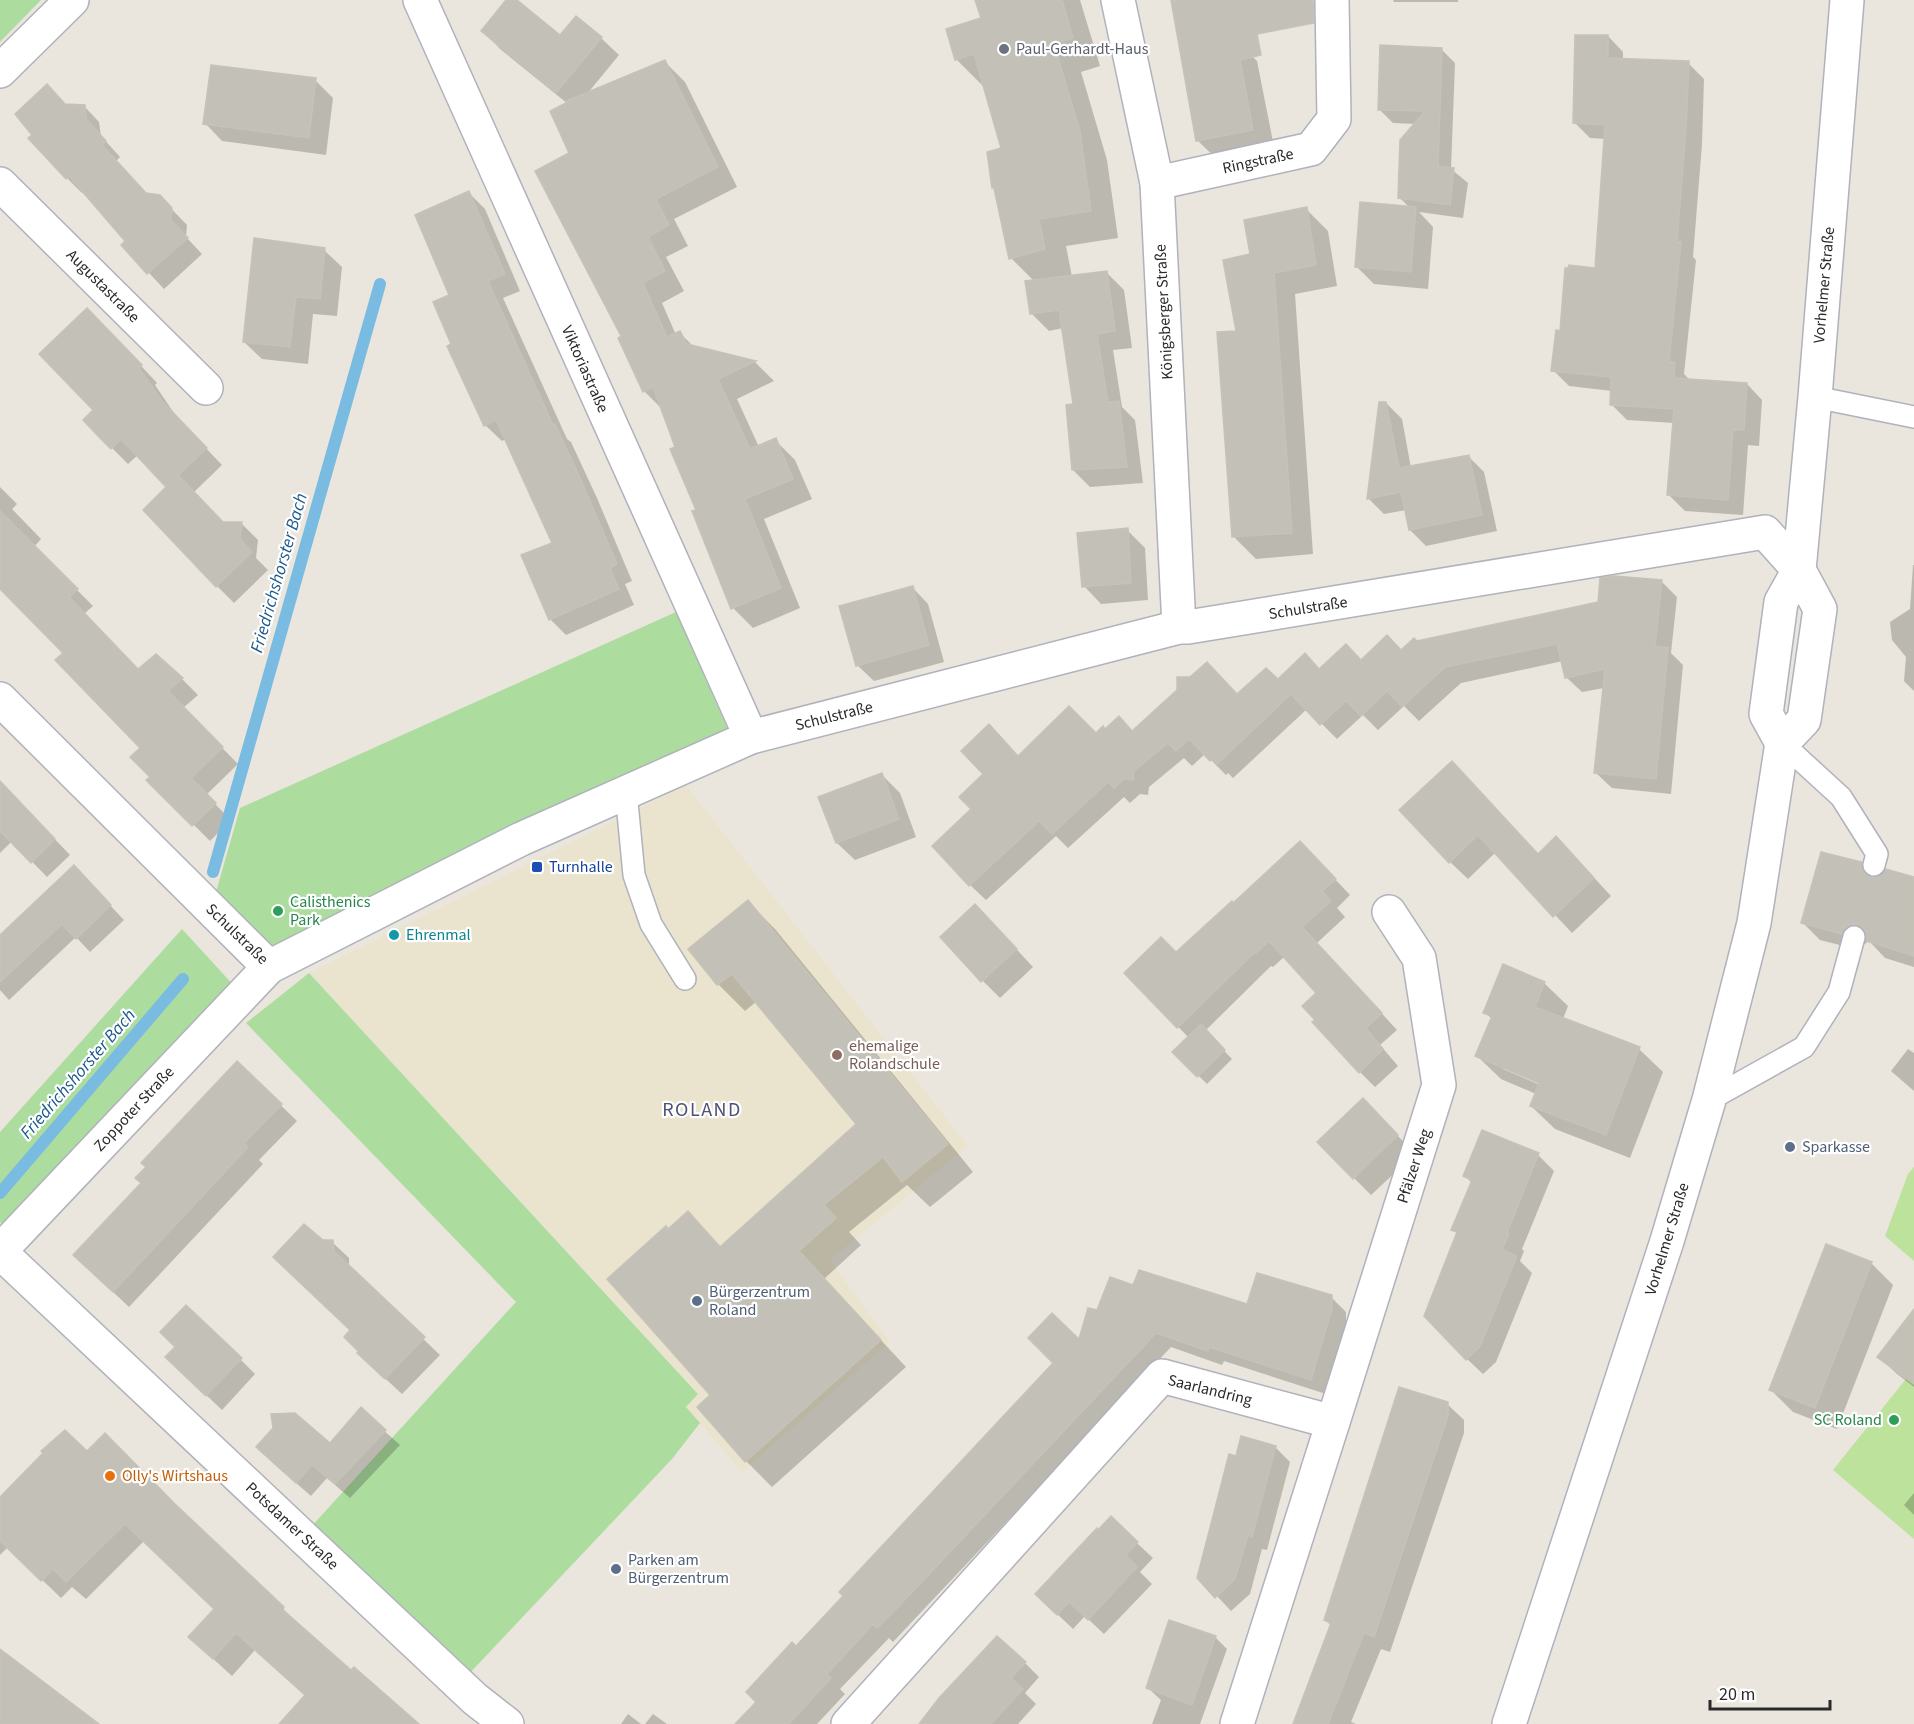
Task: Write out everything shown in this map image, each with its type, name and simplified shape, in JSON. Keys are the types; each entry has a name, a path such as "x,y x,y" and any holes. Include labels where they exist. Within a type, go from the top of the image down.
{"street":[{"path":"0,71 72,0"},
{"name":"Viktoriastraße","path":"420,0 751,737"},
{"name":"Königsberger Straße","path":"1118,0 1157,183 1179,627"},
{"name":"Ringstraße","path":"1157,183 1311,149 1334,119 1332,0"},
{"name":"Vorhelmer Straße","path":"1509,1724 1667,1241 1709,1100 1754,923 1782,743 1766,714 1781,602 1798,570 1815,397 1847,0"},
{"name":"Augustastraße","path":"0,184 206,388"},
{"name":"Schulstraße","path":"0,699 268,967 521,839 751,737 1179,627 1766,532 1798,570"},
{"name":"Pfälzer Weg","path":"1333,1422 1439,1085 1419,958 1389,912"},
{"name":"Zoppoter Straße","path":"0,1251 268,967"},
{"name":"Potsdamer Straße","path":"0,1251 475,1699 507,1724"},
{"name":"Saarlandring","path":"848,1724 1162,1376 1333,1422"},
{"path":"1237,1724 1333,1422"}],"lane":[{"path":"1815,397 1914,417"},
{"path":"1782,743 1841,797 1877,854 1874,865"},
{"path":"626,792 634,875 651,924 685,980"},
{"path":"1709,1100 1804,1047 1839,992 1854,937"}],"shaded area":[{"path":"686,785 968,1146 830,1260 890,1342 742,1472 686,1407 698,1393 309,973"}],"green space":[{"path":"0,0 41,0 0,42"},
{"path":"676,612 730,734 270,956 214,899 240,808"},
{"path":"182,929 236,988 7,1229 0,1222 0,1132"},
{"path":"309,973 698,1394 686,1407 700,1423 672,1459 467,1676 310,1528 516,1302 246,1023"},
{"path":"1914,1167 1914,1261 1885,1236 1908,1174"},
{"name":"SC Roland","path":"1914,1369 1914,1539 1833,1470"}],"building":[{"path":"506,0 517,0 560,35 576,16 602,37 556,93 481,31"},
{"path":"975,0 1062,0 1073,38 1054,44 1080,131 1091,211 1039,219 1045,249 1009,259 994,188 992,188 987,152 1001,148 974,54 955,60 946,29 981,18"},
{"path":"1171,0 1313,0 1314,23 1257,34 1261,55 1240,60 1253,130 1196,141"},
{"path":"1575,35 1608,35 1608,58 1689,61 1677,242 1681,242 1669,362 1675,362 1674,378 1747,383 1744,430 1733,430 1728,500 1667,495 1674,409 1610,405 1611,377 1551,371 1556,330 1560,331 1565,268 1569,265 1595,268 1605,125 1573,123"},
{"path":"1380,45 1442,48 1438,166 1454,168 1450,205 1398,198 1400,140 1425,111 1378,110"},
{"path":"665,60 718,167 656,199 669,225 648,237 665,271 643,283 667,337 680,331 687,344 756,361 718,379 750,449 776,438 793,479 745,499 781,588 731,609 692,511 696,510 670,449 675,447 653,387 643,392 618,338 621,336 535,171 569,153 550,111 568,102 566,101"},
{"path":"211,65 316,78 309,138 203,124"},
{"path":"47,84 65,104 85,105 86,119 106,141 102,145 146,193 160,195 172,208 171,220 188,238 147,274 121,245 125,241 69,176 66,179 28,138 32,135 15,114"},
{"path":"469,191 505,274 488,281 553,425 555,424 581,480 617,564 610,568 619,589 549,620 521,555 552,543 496,420 484,426 447,346 451,344 433,302 449,295 415,215"},
{"path":"1360,202 1416,207 1411,272 1355,267"},
{"path":"1307,207 1316,265 1274,273 1292,533 1232,537 1217,332 1236,331 1223,260 1250,254 1244,220"},
{"path":"254,238 325,248 320,299 296,297 290,347 243,342"},
{"path":"1107,271 1115,331 1097,334 1108,402 1119,401 1127,467 1072,470 1066,405 1073,404 1059,310 1030,314 1025,281"},
{"path":"87,308 142,365 139,368 162,401 207,448 166,487 121,439 111,449 99,437 83,420 93,410 39,354"},
{"path":"1379,402 1386,402 1399,468 1469,455 1482,515 1409,530 1401,492 1367,499"},
{"path":"178,475 223,522 242,522 240,539 252,552 216,587 143,510"},
{"path":"0,511 78,589 69,597 138,669 156,654 183,678 168,691 223,747 191,778 216,803 192,826 146,780 150,777 130,757 140,748 55,660 63,653 0,589"},
{"path":"1128,528 1131,583 1082,587 1077,533"},
{"path":"1614,576 1662,580 1655,646 1668,648 1656,779 1594,773 1605,669 1565,678 1557,644 1445,667 1402,707 1387,691 1361,716 1346,701 1320,725 1291,694 1217,764 1212,759 1210,761 1189,739 1176,751 1168,743 1134,771 1133,780 1124,779 1114,788 1108,782 1052,834 1039,821 969,886 932,846 971,809 959,797 983,774 961,751 989,724 1018,756 1069,706 1096,733 1103,726 1105,729 1119,716 1132,731 1177,690 1177,677 1190,677 1207,662 1237,694 1266,668 1278,679 1305,653 1319,669 1346,644 1361,660 1387,635 1401,650 1414,638 1417,641 1598,602 1600,578"},
{"path":"913,586 929,645 856,666 839,606"},
{"path":"1452,761 1538,854 1556,836 1594,878 1553,917 1478,835 1449,863 1399,810"},
{"path":"882,773 899,819 836,843 818,797"},
{"path":"0,781 55,839 31,863 0,831"},
{"path":"1300,841 1336,879 1322,891 1331,901 1302,927 1382,1013 1366,1028 1383,1049 1359,1073 1312,1022 1315,1020 1302,1006 1316,993 1269,941 1177,1028 1124,973 1161,937 1176,952"},
{"path":"1821,852 1862,862 1865,874 1871,877 1878,877 1886,869 1914,877 1914,956 1866,941 1866,933 1858,925 1850,925 1842,934 1801,923"},
{"path":"74,865 111,905 76,939 62,924 0,982 0,935"},
{"path":"748,900 948,1144 902,1182 883,1157 824,1205 836,1218 799,1251 881,1340 745,1462 697,1407 710,1395 607,1279 666,1226 668,1229 688,1211 720,1247 856,1124 732,974 717,985 688,949"},
{"path":"975,904 1017,949 981,982 940,937"},
{"path":"1503,964 1545,982 1535,1007 1640,1047 1606,1135 1530,1106 1539,1083 1475,1056 1492,1016 1483,1013"},
{"path":"1201,1024 1225,1050 1197,1077 1172,1052"},
{"path":"237,1061 282,1104 244,1143 248,1147 113,1292 73,1255 141,1183 135,1178 146,1167 141,1163"},
{"path":"1363,1098 1398,1135 1353,1179 1317,1142"},
{"path":"1482,1130 1539,1153 1502,1250 1517,1256 1480,1346 1466,1360 1424,1316 1457,1232 1451,1230 1472,1180 1463,1176"},
{"path":"304,1224 323,1240 333,1240 334,1251 425,1337 385,1379 357,1353 359,1352 344,1337 350,1330 273,1257"},
{"path":"1826,1244 1872,1262 1815,1408 1769,1390"},
{"path":"1139,1270 1247,1304 1257,1273 1332,1295 1332,1309 1311,1380 1209,1347 1208,1351 1156,1333 901,1604 877,1628 873,1624 827,1674 831,1678 789,1724 735,1724 756,1702 746,1692 792,1642 796,1646 843,1596 839,1592 1053,1363 1028,1338 1052,1313 1079,1339 1088,1308 1097,1310 1110,1277 1133,1285"},
{"path":"186,1305 242,1358 206,1396 165,1357 175,1347 160,1332"},
{"path":"1914,1309 1914,1384 1877,1357"},
{"path":"1399,1387 1448,1402 1448,1416 1374,1637 1364,1633 1328,1724 1293,1724 1331,1623 1324,1620"},
{"path":"361,1407 386,1430 335,1484 312,1465 296,1483 256,1447 273,1428 271,1414 295,1413 330,1443"},
{"path":"65,1430 87,1451 105,1433 175,1504 284,1607 283,1610 351,1670 354,1667 419,1724 279,1724 305,1695 236,1633 213,1659 188,1637 214,1609 125,1524 66,1582 53,1569 41,1581 0,1541 0,1497 43,1453 41,1451"},
{"path":"1241,1436 1276,1446 1252,1537 1248,1535 1235,1579 1215,1598 1197,1578 1229,1454 1236,1456"},
{"path":"1111,1516 1138,1542 1126,1555 1137,1567 1088,1620 1069,1602 1057,1615 1035,1594"},
{"path":"1169,1620 1216,1636 1192,1705 1146,1688"},
{"path":"997,1636 1026,1662 1011,1678 1023,1689 991,1724 919,1724 939,1698"},
{"path":"0,1649 99,1724 0,1724"}],"waterway":[{"name":"Friedrichshorster Bach","path":"213,872 380,284"},
{"name":"Friedrichshorster Bach","path":"0,1193 183,979"}],"place":[{"name":"Paul-Gerhardt-Haus","path":"1004,49"},
{"name":"Turnhalle","path":"537,867"},
{"name":"Calisthenics Park","path":"278,911"},
{"name":"Ehrenmal","path":"394,935"},
{"name":"ehemalige Rolandschule","path":"837,1055"},
{"name":"Sparkasse","path":"1790,1147"},
{"name":"Bürgerzentrum Roland","path":"697,1301"},
{"name":"SC Roland","path":"1894,1420"},
{"name":"Olly's Wirtshaus","path":"110,1476"},
{"name":"Parken am Bürgerzentrum","path":"616,1569"}],"district":[{"name":"ROLAND","path":"702,1110"}]}
